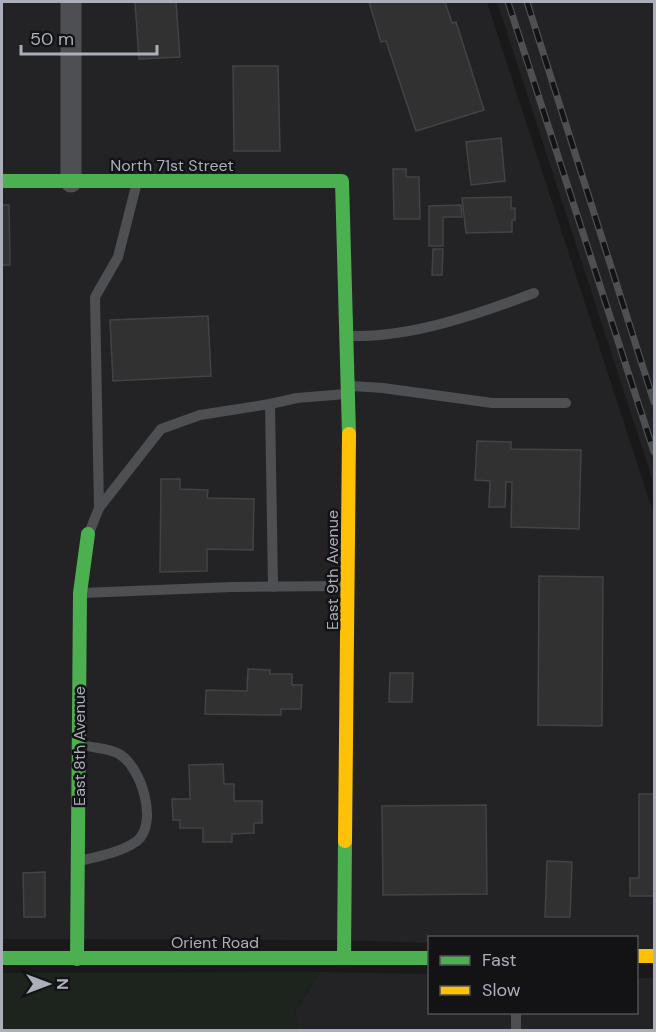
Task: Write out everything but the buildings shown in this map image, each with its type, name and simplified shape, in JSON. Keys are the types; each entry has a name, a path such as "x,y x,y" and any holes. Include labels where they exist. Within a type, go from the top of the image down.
{"street":[{"path":"71,2 71,182"},
{"name":"North 71st Street","path":"2,181 342,181"},
{"name":"East 9th Avenue","path":"342,181 349,390 344,958"},
{"name":"East 8th Avenue","path":"77,959 80,593 88,534"},
{"path":"638,956 654,956"},
{"name":"Orient Road","path":"2,958 428,958"}],"lane":[{"path":"99,508 95,297 118,257 137,182"},
{"path":"347,336 371,337 478,315 534,293"},
{"path":"88,534 99,508 161,429 200,415 349,390 383,388 492,403 566,403"},
{"path":"270,404 273,586"},
{"path":"80,593 273,586 349,586"},
{"path":"78,861 121,848 137,840 146,827 147,811 143,789 134,770 119,754 79,745"},
{"path":"516,1014 516,1030"}],"shaded area":[{"path":"2,2 487,2 654,515 654,950 638,949 638,936 428,936 428,943 338,940 2,939"},
{"path":"497,2 654,2 654,485 651,475"},
{"path":"321,972 428,974 428,1014 638,1014 638,978 654,978 654,1030 298,1030 295,1011"},
{"path":"321,972 295,1010 298,1030 2,1030 2,973"}],"railway":[{"path":"508,2 654,452"},
{"path":"527,2 654,402"}],"traffic: fast":[{"path":"2,181 342,181 349,434"},
{"path":"77,959 80,593 88,534"},
{"path":"344,958 345,841"},
{"path":"2,958 428,958"}],"traffic: slow":[{"path":"345,841 349,434"},
{"path":"638,956 654,956"}]}
